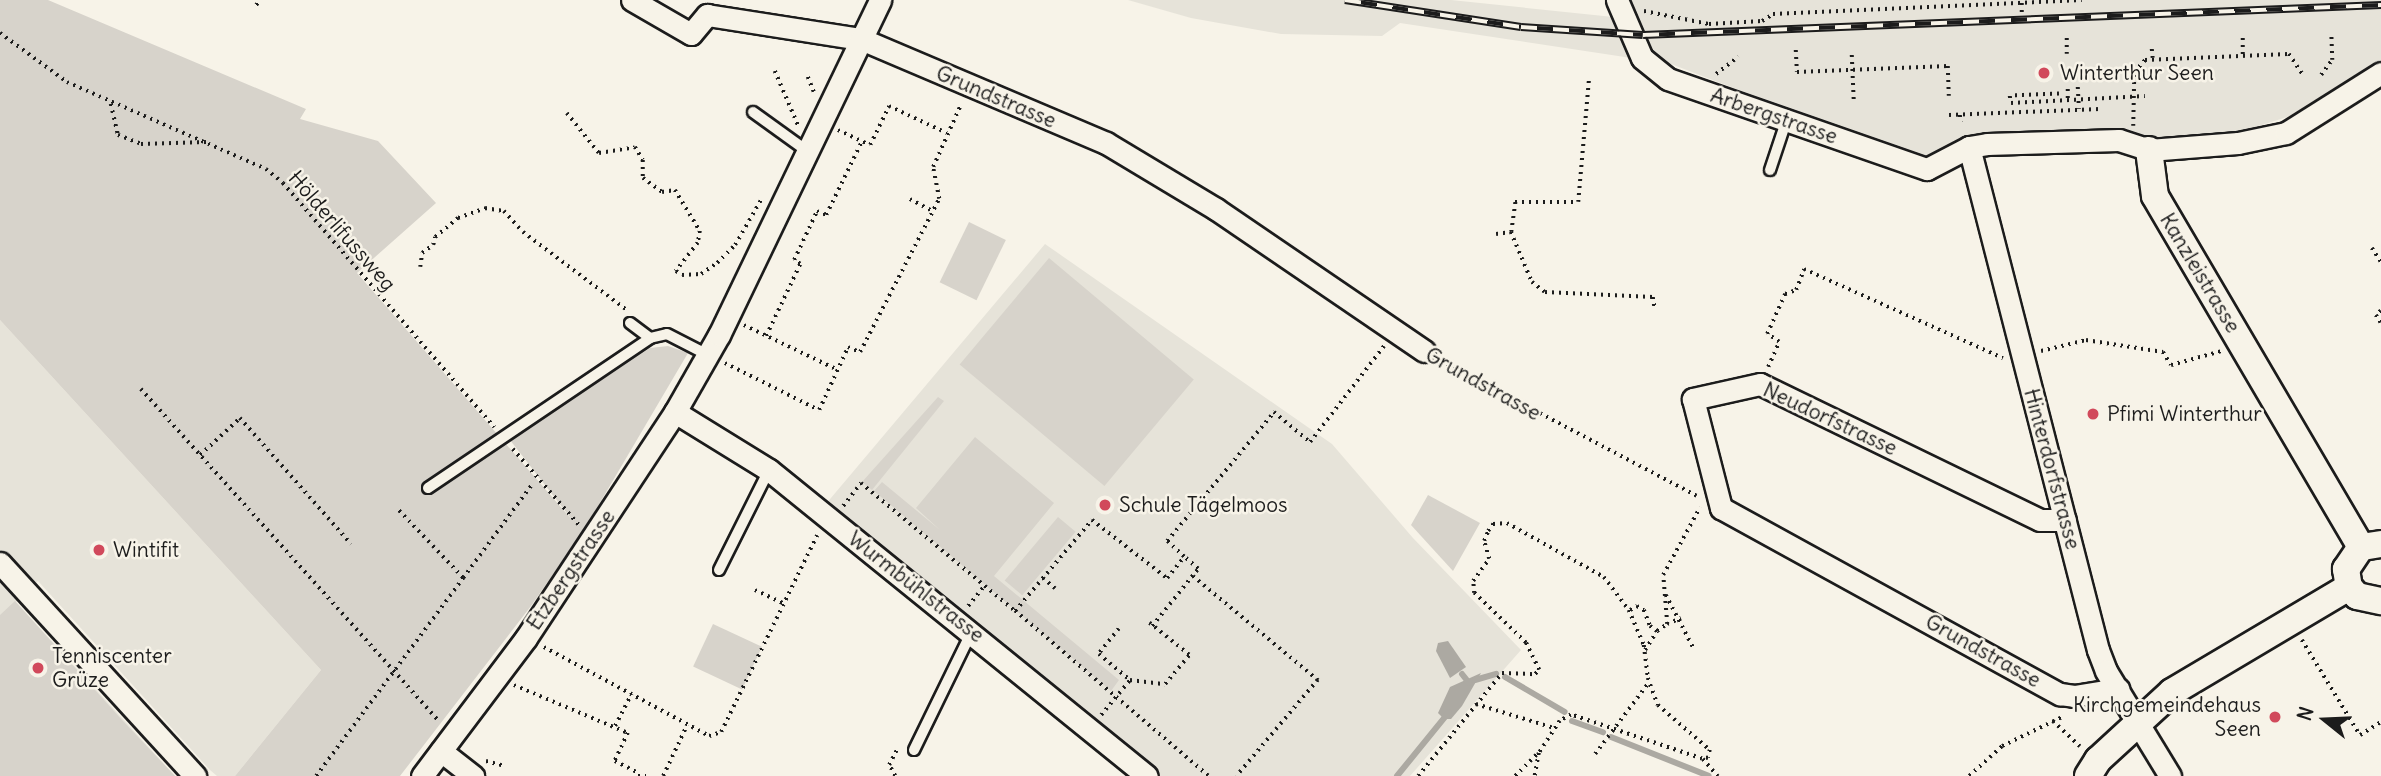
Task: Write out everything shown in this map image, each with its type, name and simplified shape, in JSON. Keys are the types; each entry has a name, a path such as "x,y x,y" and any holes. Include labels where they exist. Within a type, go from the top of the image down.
{"street":[{"name":"Grundstrasse","path":"632,0 691,34 708,15 861,39 1106,143 1216,209 1424,351"},
{"name":"Etzbergstrasse","path":"422,776 526,638 675,412 716,359 807,151 880,0"},
{"name":"Arbergstrasse","path":"1624,4 1651,69 1698,89 1927,169 1969,147"},
{"path":"1969,147 2238,143 2286,132 2381,73"},
{"name":"Kanzleistrasse","path":"2141,146 2155,196 2371,546"},
{"name":"Hinterdorfstrasse","path":"1969,147 2098,650 2170,776"},
{"name":"Neudorfstrasse","path":"1712,504 1693,399 1760,384 2040,520 2065,520"},
{"name":"Wurmbühlstrasse","path":"675,412 769,470 972,631 1147,776"},
{"name":"Grundstrasse","path":"1712,504 2060,694 2074,696 2118,689"},
{"path":"2349,587 2348,560 2371,546"},
{"path":"0,562 195,776"},
{"path":"2349,587 2368,601 2381,601"},
{"path":"2088,776 2138,721 2172,692 2349,587"},
{"path":"441,751 475,769"}],"lane":[{"path":"753,113 807,151"},
{"path":"1770,170 1787,119"},
{"path":"630,323 652,338"},
{"path":"428,488 501,435 652,338 667,334 716,359"},
{"path":"719,570 769,470"},
{"path":"914,750 972,631"}],"path":[{"path":"256,5 260,0"},
{"path":"1624,4 1709,24 1762,21 1773,14 1875,12 2022,2 2069,3 2079,0"},
{"path":"2022,2 2022,16"},
{"name":"Hölderlifussweg","path":"0,33 66,82 250,159 283,183 593,539"},
{"path":"2322,75 2332,60 2331,34"},
{"path":"2067,38 2067,54"},
{"path":"2243,38 2243,55"},
{"path":"2152,49 2153,58"},
{"path":"1796,50 1797,72 1947,63 1949,96"},
{"path":"2141,146 2133,97 2134,72 2153,58 2289,54 2304,75"},
{"path":"1853,55 1854,101"},
{"path":"1698,89 1738,57"},
{"path":"775,71 800,130"},
{"path":"808,77 816,97"},
{"path":"1589,77 1578,202 1515,202 1511,232 1532,282 1545,292 1653,297 1656,309"},
{"path":"716,359 819,410 848,347 860,352 939,199 933,167 969,86"},
{"path":"2078,87 2079,109"},
{"path":"2068,89 2068,101"},
{"path":"2059,94 2010,96 2011,103 2145,96"},
{"path":"111,103 118,135 141,144 208,142"},
{"path":"833,127 870,145 889,106 948,134"},
{"path":"1949,115 2100,108"},
{"path":"567,113 599,153 635,147 643,160 643,178 662,192 675,190 700,231 698,243 676,271 682,275 701,274 717,263 735,245 760,198 767,199"},
{"path":"1960,115 1961,122"},
{"path":"766,336 800,264 793,260 817,211 826,215 862,141"},
{"path":"910,199 933,211"},
{"path":"420,267 422,253 433,246 435,237 458,218 485,208 504,211 523,232 623,306 652,338"},
{"path":"1496,234 1511,232"},
{"path":"2372,248 2381,262"},
{"path":"1760,384 1779,342 1767,334 1785,294 1796,290 1804,269 2004,359 2086,340 2162,352 2171,365 2227,350"},
{"path":"2381,311 2376,314 2381,323"},
{"path":"742,324 839,370"},
{"path":"1119,629 1099,654 1130,680 1165,684 1189,655 1150,625 1198,569 1167,541 1274,412 1310,442 1394,333"},
{"name":"Grundstrasse","path":"1424,351 1712,504"},
{"path":"141,390 396,670 443,726"},
{"path":"199,455 240,418 351,544"},
{"path":"316,776 533,483"},
{"path":"839,511 861,483 1208,776"},
{"path":"1667,624 1663,575 1712,504"},
{"path":"397,509 463,578"},
{"path":"1015,611 1092,520 1167,578 1184,557"},
{"path":"1418,776 1502,673 1535,674 1539,670 1526,643 1474,593 1473,581 1489,559 1484,541 1493,524 1507,523 1574,556 1604,577 1629,610 1645,650 1649,682 1658,705 1710,750 1702,759"},
{"path":"526,638 709,736 721,732 819,531"},
{"path":"1193,576 1318,680 1237,776"},
{"path":"1043,578 1055,588"},
{"path":"965,609 984,586"},
{"path":"755,590 783,603"},
{"path":"1665,594 1681,618 1687,643 1694,649"},
{"path":"1629,610 1637,606 1644,610 1650,626 1657,631"},
{"path":"1645,650 1657,631 1681,618"},
{"path":"2301,638 2360,735 2381,722"},
{"path":"1097,719 1130,680"},
{"path":"1595,754 1649,682"},
{"path":"512,684 628,733 615,761 639,775 646,776"},
{"path":"615,726 631,693"},
{"path":"1476,704 1555,729"},
{"path":"1969,776 2002,746 2053,720 2076,712"},
{"path":"1515,776 1539,753 1555,729 1571,715 1702,759 1718,776"},
{"path":"2053,720 2082,747"},
{"path":"663,776 687,725"},
{"path":"1535,776 1539,753"},
{"path":"475,769 505,766"}],"shaded area":[{"path":"0,0 48,0 306,109 300,119 378,141 436,203 357,273 573,521 510,440 650,348 668,346 688,353 585,528 531,606 400,776 235,776 321,670 0,320"},
{"path":"1128,0 1451,0 1623,18 1622,0 2381,0 2381,60 2290,116 2220,138 1965,147 1917,158 1671,64 1400,23 1382,36 1281,34 1191,18"},
{"path":"969,222 1006,240 976,300 940,282"},
{"name":"Schule Tägelmoos","path":"1045,244 1332,444 1413,538 1521,650 1410,776 1147,776 820,511"},
{"path":"1049,258 1194,379 1104,486 960,364"},
{"path":"0,320 321,670 235,776 217,776 210,770 38,581 16,602 175,776 0,776"},
{"path":"938,397 944,401 872,490 862,482"},
{"path":"975,437 1054,503 994,576 1119,680 1111,691 874,491 882,482 940,530 916,508"},
{"path":"1428,495 1480,523 1453,571 1411,525"},
{"path":"1058,517 1076,532 1022,595 1005,581"},
{"name":"Tenniscenter Grüze","path":"15,601 175,776 0,776 0,615"},
{"path":"713,624 762,647 742,689 693,667"},
{"path":"1448,641 1466,667 1450,678 1436,651 1438,643"},
{"path":"1481,673 1462,706 1451,719 1444,719 1438,713 1450,687"}],"waterway":[{"path":"1462,674 1469,683"},
{"path":"1475,680 1496,674"},
{"path":"1505,677 1565,712"},
{"path":"1397,776 1449,712"},
{"path":"1572,721 1603,732"},
{"path":"1611,737 1709,776"}],"railway":[{"path":"1345,0 1521,27 1643,35 2381,5"}],"place":[{"name":"Winterthur Seen","path":"2044,73"},
{"name":"Pfimi Winterthur","path":"2093,414"},
{"name":"Schule Tägelmoos","path":"1105,505"},
{"name":"Wintifit","path":"99,550"},
{"name":"Tenniscenter Grüze","path":"38,668"},
{"name":"Kirchgemeindehaus Seen","path":"2275,717"}]}
